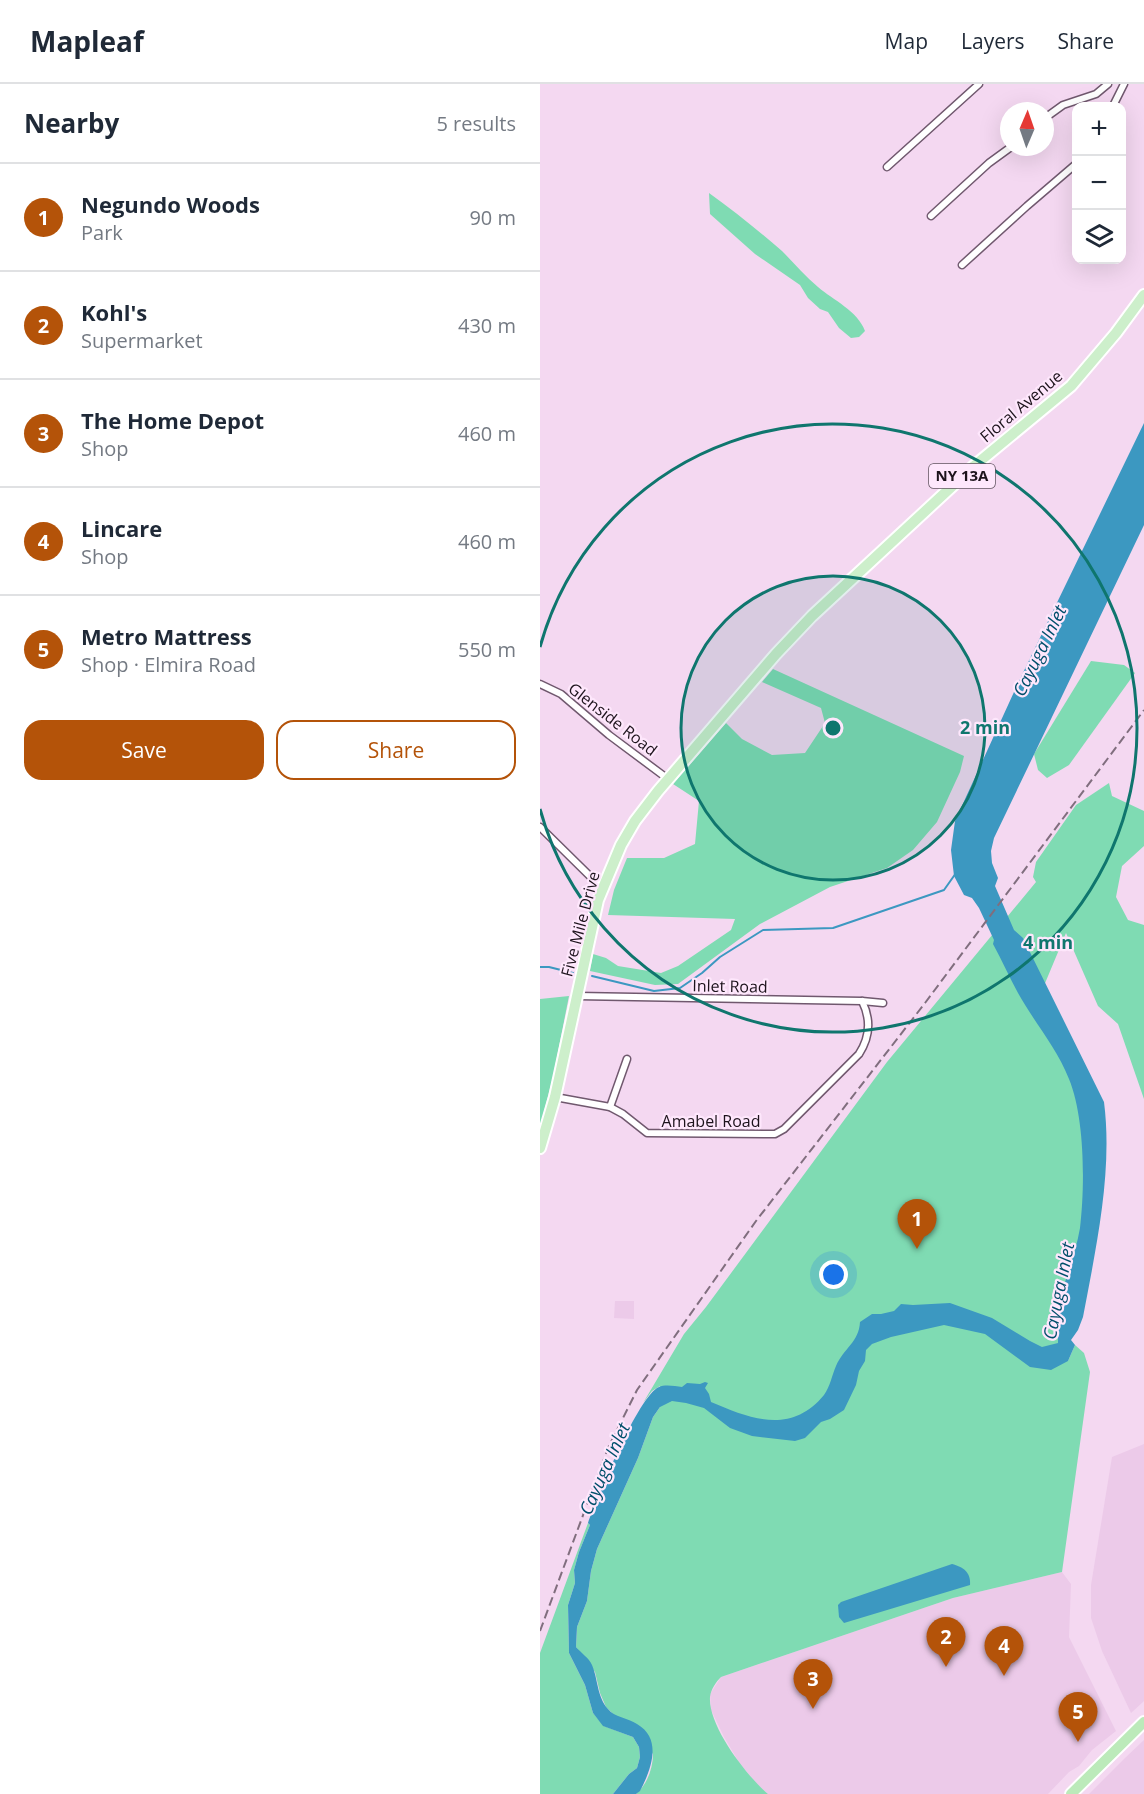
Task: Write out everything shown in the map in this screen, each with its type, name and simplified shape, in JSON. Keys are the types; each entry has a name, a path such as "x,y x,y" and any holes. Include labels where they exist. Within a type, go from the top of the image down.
{"highway":[{"path":"1071,1794 1144,1722"}],"main road":[{"name":"Floral Avenue","path":"776,654 857,572 961,478 1071,386 1116,333 1144,295"},
{"name":"Five Mile Drive","path":"540,1148 555,1097 602,888 621,846 635,821 668,779 776,654"}],"street":[{"path":"887,168 979,84"},
{"path":"1054,112 1064,105 1096,94 1108,84"},
{"path":"1115,102 1124,84"},
{"path":"931,216 1000,154"},
{"path":"962,265 1072,168"},
{"name":"Glenside Road","path":"540,684 561,694 609,735 668,779"},
{"path":"540,827 602,888"},
{"name":"Inlet Road","path":"577,996 883,1003"},
{"name":"Amabel Road","path":"555,1097 610,1107 623,1114 646,1133 775,1134 784,1129 859,1054 865,1045 868,1023 867,1011 862,1001"},
{"path":"610,1107 627,1059"}],"shaded area":[{"path":"615,1301 634,1301 634,1319 614,1318"},
{"path":"1144,1444 1144,1701 1131,1713 1102,1651 1091,1618 1091,1585 1112,1457"},
{"path":"1062,1572 1071,1584 1069,1637 1116,1731 1092,1750 1079,1766 1069,1772 1048,1794 768,1794 740,1764 711,1710 710,1694 721,1677 953,1598"},
{"path":"1144,1740 1144,1794 1089,1794 1124,1759"}],"green space":[{"path":"709,193 782,251 818,287 851,312 865,331 859,337 851,338 839,328 828,312 820,309 808,298 800,285 755,254 710,214"},
{"path":"1091,661 1124,665 1135,673 1069,765 1047,778 1038,770 1034,754"},
{"path":"773,669 964,756 960,772 937,822 913,850 887,868 830,887 760,924 678,984 655,985 590,971 593,954 606,958 618,966 661,973 678,966 731,930 735,919 608,915 614,890 627,858 664,858 695,844 699,801 673,784 726,723 742,739 772,755 805,753 825,723 821,708 762,682"},
{"path":"1109,783 1112,796 1144,811 1144,846 1122,866 1116,897 1128,920 1144,925 1144,1099 1118,1024 1098,1006 1066,933 1038,1000 1090,1100 1080,1275 1068,1361 1075,1345 1084,1353 1090,1372 1062,1572 953,1598 721,1677 711,1691 710,1697 715,1722 730,1750 768,1794 636,1794 649,1776 653,1754 606,1707 595,1672 576,1647 577,1627 587,1601 597,1549 638,1458 653,1417 660,1407 660,1386 652,1391 643,1403 684,1334 887,1062 1036,882 1033,877 1036,862 1076,805"},
{"path":"569,996 553,1077 540,1127 540,999"},
{"path":"588,1523 590,1525 574,1570 575,1583 568,1605 569,1653 585,1685 593,1713 604,1726 633,1737 639,1747 640,1757 637,1768 629,1774 613,1794 540,1794 540,1653"}],"water":[{"name":"Cayuga Inlet","path":"1144,423 1144,525 994,838 991,851 992,863 998,878 995,886 1014,930 1023,938 1104,1102 1106,1155 1102,1210 1083,1317 1071,1340 1075,1345 1068,1361 1051,1370 1030,1367 985,1334 944,1325 891,1337 872,1344 866,1350 865,1361 844,1410 821,1422 805,1438 795,1441 752,1436 730,1428 704,1408 686,1403 672,1401 660,1407 653,1417 638,1458 597,1549 587,1601 577,1627 576,1647 592,1665 604,1704 614,1714 645,1730 652,1746 651,1765 640,1791 636,1794 613,1794 629,1774 637,1768 640,1757 639,1747 633,1737 603,1726 593,1713 585,1685 569,1653 568,1605 575,1583 574,1570 593,1510 630,1427 650,1394 661,1386 682,1387 687,1383 705,1382 708,1383 705,1388 711,1402 741,1414 770,1420 798,1415 824,1395 839,1360 857,1335 860,1322 872,1314 894,1311 901,1304 950,1303 992,1318 1042,1347 1058,1343 1060,1302 1078,1237 1082,1211 1083,1173 1078,1113 1064,1068 1024,1004 993,944 994,940 979,908 972,898 964,895 954,876 951,850 955,821 1020,679"},
{"path":"952,1564 966,1571 970,1585 844,1623 839,1617 838,1605 841,1602"}],"waterway":[{"path":"592,976 654,991 680,988 720,957 763,930 833,928 944,890 956,873"},
{"path":"540,967 573,973"}],"railway":[{"path":"540,1631 608,1448 637,1390 756,1221 925,1003 1144,710"}],"place":[{"name":"Negundo Woods","path":"917,1249"},
{"name":"Kohl's","path":"946,1667"},
{"name":"Lincare","path":"1004,1676"},
{"name":"The Home Depot","path":"813,1709"},
{"name":"Metro Mattress","path":"1078,1742"}]}
